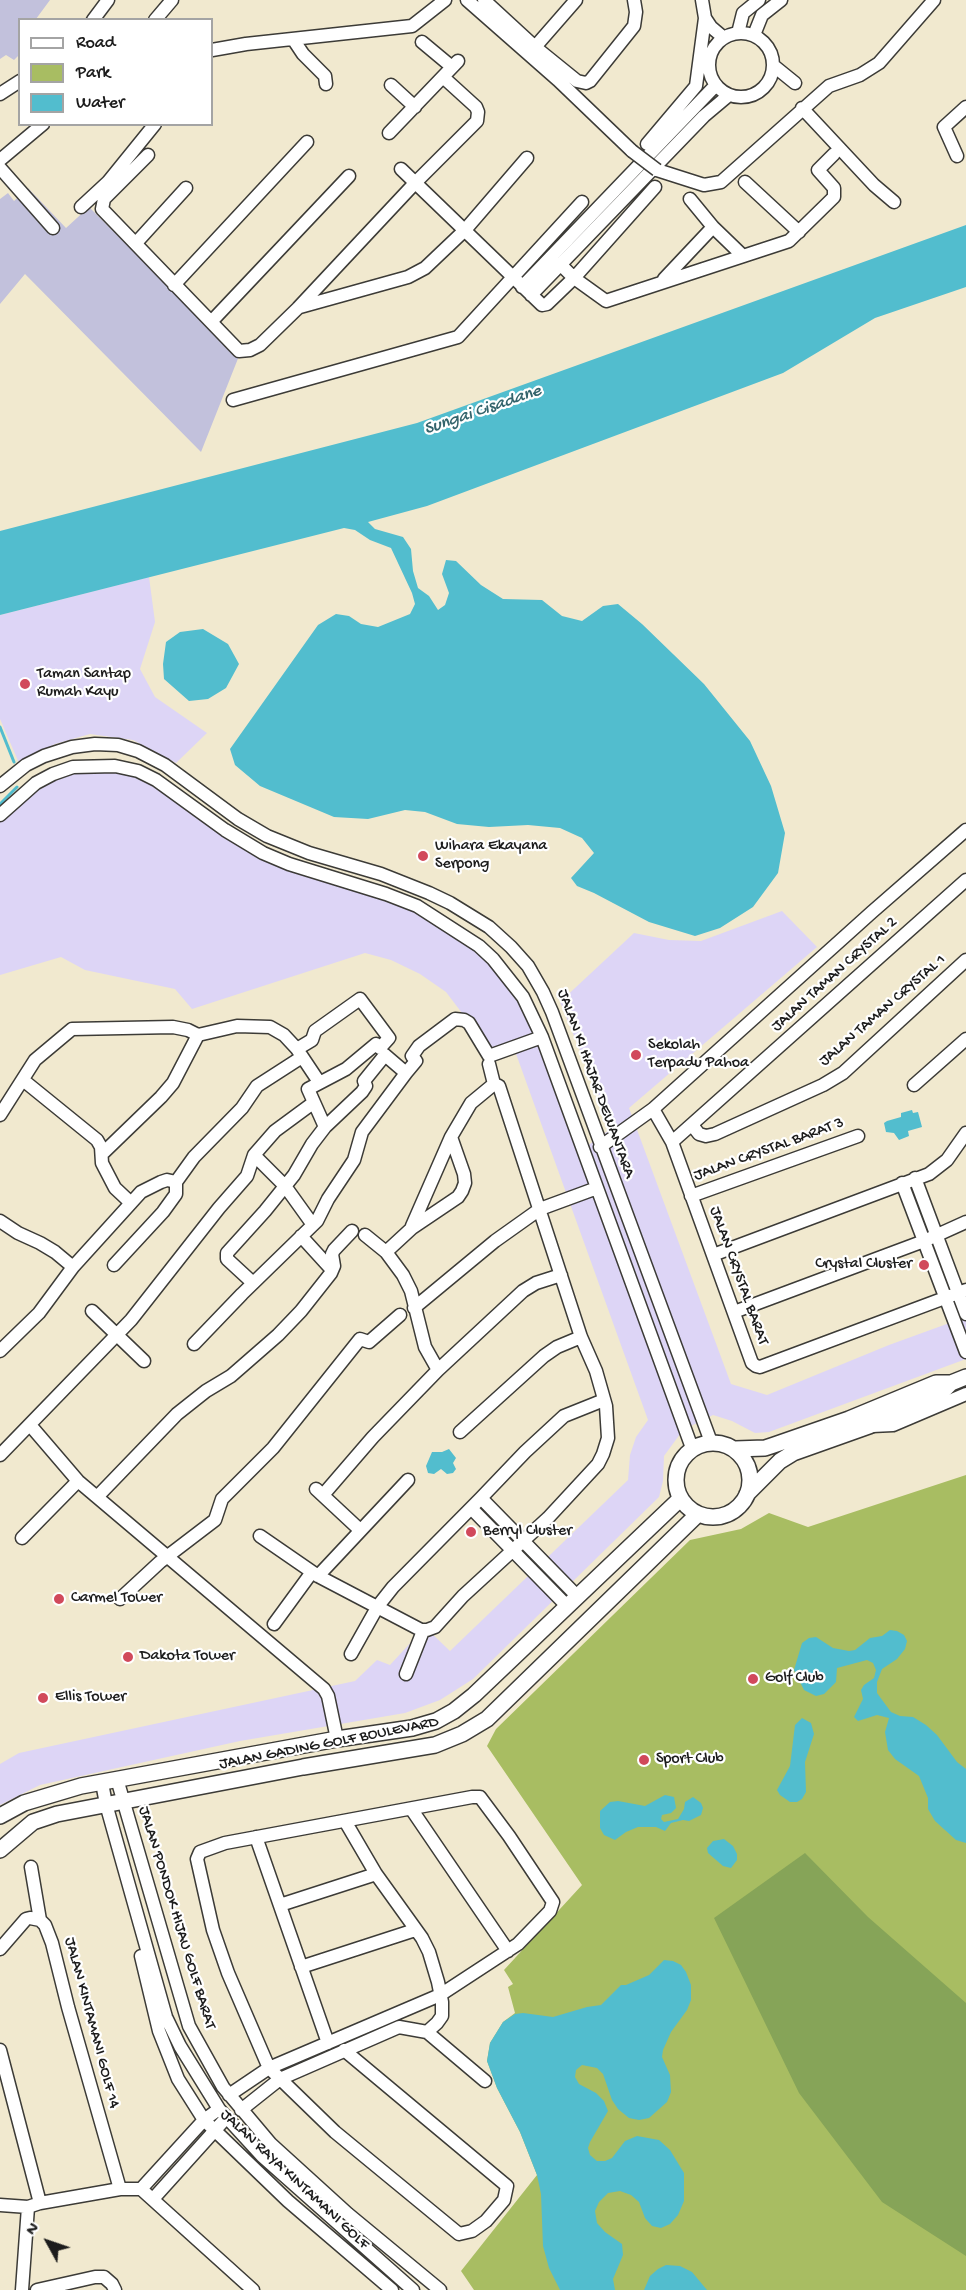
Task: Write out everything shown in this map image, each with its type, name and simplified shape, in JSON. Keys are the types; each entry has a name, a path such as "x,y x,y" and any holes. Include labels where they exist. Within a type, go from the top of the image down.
{"main road":[{"path":"735,1449 765,1448 849,1419 936,1383 951,1383 966,1377"},
{"path":"747,1494 750,1482 749,1469 744,1458 735,1449 723,1443 711,1442 692,1448 678,1466 675,1477 676,1488 685,1505 698,1514 710,1517 721,1516 732,1512 741,1504 747,1494 780,1461 869,1426 940,1394 951,1383"},
{"name":"JALAN GADING GOLF BOULEVARD","path":"0,1816 24,1803 51,1794 117,1779 337,1739 412,1728 436,1721 454,1711 474,1695 680,1499"},
{"name":"JALAN GADING GOLF BOULEVARD","path":"0,1850 33,1822 57,1814 303,1767 435,1745 462,1734 487,1719 698,1514"}],"street":[{"path":"94,18 108,0"},
{"path":"157,18 172,0"},
{"path":"213,50 412,26 445,0"},
{"path":"467,0 558,80 633,151 657,170 704,185 721,182 829,86 860,75 879,63 897,46 920,14 934,0"},
{"path":"484,0 499,4 535,47 577,81 586,83 634,26 636,12 634,0"},
{"path":"535,47 576,0"},
{"path":"647,144 694,90 705,57 705,18 702,0"},
{"path":"737,0 743,13"},
{"path":"738,33 743,13 759,0"},
{"path":"754,35 762,15 781,0"},
{"path":"705,18 711,27 724,38"},
{"path":"738,33 754,35 763,40 771,52 774,66 769,81 759,92 744,97 729,95 716,85 705,57 724,38 738,33"},
{"path":"293,39 303,54 326,76 326,84"},
{"path":"389,133 455,64 422,42"},
{"path":"774,66 795,83"},
{"path":"148,155 104,199 102,209 239,351 250,350 260,345 298,308 415,183 477,121 476,107 443,77"},
{"path":"0,94 18,82"},
{"path":"391,85 416,107"},
{"path":"527,291 716,85"},
{"path":"527,291 560,264 704,116 729,95"},
{"path":"957,156 944,127 966,107"},
{"path":"802,108 874,185 894,202"},
{"path":"0,160 41,126"},
{"path":"81,207 108,182 153,126"},
{"path":"174,285 307,142"},
{"path":"560,264 604,301 789,241 834,195 834,188 818,170 834,154"},
{"path":"298,308 415,274 425,268 465,230 527,158"},
{"path":"0,168 52,228"},
{"path":"401,169 542,305 548,304 574,278 655,187"},
{"path":"211,322 349,176"},
{"path":"745,182 799,232"},
{"path":"136,243 186,188"},
{"path":"690,199 713,227 742,255"},
{"path":"233,400 458,337 582,202"},
{"path":"662,281 713,227"},
{"name":"JALAN KI HAJAR DEWANTARA","path":"0,786 26,765 44,756 72,747 95,744 138,751 165,765 238,819 267,836 309,853 381,874 450,903 489,927 511,947 528,966 552,1012 711,1442"},
{"name":"JALAN KI HAJAR DEWANTARA","path":"0,815 36,783 73,767 115,766 138,771 156,780 225,830 263,853 289,864 409,903 463,934 493,959 523,997 542,1037 692,1448"},
{"path":"600,1147 653,1109 966,830"},
{"name":"JALAN TAMAN CRYSTAL 2","path":"672,1142 966,880"},
{"name":"JALAN TAMAN CRYSTAL 1","path":"692,1125 699,1134 706,1136 715,1134 823,1085 843,1073 966,960"},
{"path":"114,1265 168,1205 176,1194 176,1182 194,1157 242,1108 257,1086 300,1053 312,1040 315,1030 360,999 389,1038 364,1081 366,1086 362,1092 325,1127 285,1186 227,1253 227,1259 253,1283"},
{"path":"194,1344 320,1217 328,1199 354,1160 362,1132 416,1061 412,1056 419,1046 455,1018 469,1023 489,1056 542,1037"},
{"path":"0,1115 35,1060 72,1029 173,1027 198,1035 237,1026 270,1027 284,1035 300,1053 319,1082"},
{"path":"102,1154 161,1098 173,1083 198,1035"},
{"path":"914,1085 966,1039"},
{"path":"325,1127 308,1089 346,1069 376,1044 406,1073"},
{"path":"260,1536 315,1574 423,1631 435,1627 463,1596 548,1518 598,1464 608,1438 609,1424 604,1400 596,1371 581,1337 500,1087 494,1084 489,1064"},
{"path":"23,1080 97,1140 102,1162 115,1188 131,1203"},
{"path":"412,1227 452,1137 471,1103 494,1084"},
{"path":"0,1455 86,1364 117,1335 187,1251 219,1208 244,1181 255,1155 275,1131 313,1103"},
{"name":"JALAN CRYSTAL BARAT","path":"653,1109 672,1142 752,1363 760,1367 962,1291"},
{"path":"713,1256 929,1174 938,1168 966,1133"},
{"name":"JALAN CRYSTAL BARAT 3","path":"691,1196 858,1136"},
{"path":"386,1252 412,1227 458,1197 462,1191 465,1183 464,1174 452,1137"},
{"path":"255,1155 285,1186 312,1225"},
{"path":"915,1178 936,1236 962,1291 966,1314"},
{"path":"0,1351 39,1312 73,1267 141,1192 154,1184 167,1180 176,1182"},
{"path":"902,1183 966,1352"},
{"path":"414,1308 495,1240 540,1209 597,1188"},
{"path":"0,1221 55,1252 73,1267"},
{"path":"734,1312 924,1241 966,1222"},
{"path":"97,1497 177,1414 206,1391 231,1376 302,1311 332,1270 334,1266 332,1254 352,1231"},
{"path":"365,1235 386,1252 403,1275 411,1292 425,1347 438,1370"},
{"path":"301,1236 332,1270"},
{"path":"360,1530 319,1492 438,1370 523,1291 536,1283 561,1275"},
{"path":"92,1311 144,1361"},
{"path":"120,1599 167,1557 216,1520 222,1499 273,1448 360,1339 369,1342 400,1315"},
{"path":"460,1432 544,1356 557,1347 581,1337"},
{"path":"849,1419 869,1426 893,1425 966,1394"},
{"path":"351,1654 378,1606 393,1587 525,1452 571,1412 604,1400"},
{"path":"30,1425 78,1481 324,1689 331,1706 337,1739"},
{"path":"274,1624 315,1574 408,1480"},
{"path":"22,1538 78,1481"},
{"path":"482,1498 523,1541 572,1601"},
{"path":"471,1508 513,1550 572,1601"},
{"path":"406,1674 423,1631"},
{"name":"JALAN PONDOK HIJAU GOLF BARAT","path":"117,1779 189,2026 204,2056 229,2095 271,2144 348,2214 440,2290"},
{"name":"JALAN PONDOK HIJAU GOLF BARAT","path":"102,1783 106,1804 173,2034 222,2113 261,2156 412,2290"},
{"path":"229,2095 269,2068 440,1995 518,1944 550,1911 554,1904 480,1797 256,1837 202,1851 198,1854 197,1859 213,1930 228,1972 269,2068 335,2132 459,2234 467,2233 486,2221 504,2200 507,2186 344,2050"},
{"path":"412,1810 508,1951"},
{"path":"345,1821 376,1874 429,1952 436,1973 442,2016 427,2032"},
{"path":"256,1837 328,2043"},
{"name":"JALAN RAYA KINTAMANI GOLF","path":"110,1846 159,2031 178,2079 204,2120 288,2201 392,2290"},
{"name":"JALAN KINTAMANI GOLF 14","path":"31,1867 40,1920 45,1925 52,1943 120,2189"},
{"path":"280,1905 376,1874"},
{"path":"0,1949 22,1922 30,1918 40,1920"},
{"path":"302,1967 415,1930"},
{"path":"153,1968 170,1963"},
{"path":"241,2110 280,2079 399,2027 427,2032 485,2081"},
{"path":"0,2050 34,2205 22,2290"},
{"path":"141,2189 204,2120 222,2113"},
{"path":"153,2199 214,2132 222,2113"},
{"path":"0,2205 34,2205 120,2189 141,2189 253,2290"},
{"path":"338,2226 348,2214"},
{"path":"37,2290 95,2277 104,2277 115,2290"}],"shaded area":[{"path":"0,0 50,0 37,18 18,18 18,56 14,60 6,55 0,59"},
{"path":"28,188 66,228 89,207 239,356 201,452 25,274 0,304 0,199 8,193 14,201"},
{"path":"149,577 155,622 140,669 155,697 207,733 176,763 133,740 90,734 55,744 19,763 0,719 0,615"},
{"path":"108,769 143,778 254,855 413,908 492,959 539,1031 497,1050 490,1050 446,992 420,974 391,960 365,953 192,1009 175,989 85,970 61,957 0,975 0,821 41,783 70,774"},
{"path":"782,911 817,947 629,1108 731,1384 767,1395 889,1345 966,1317 966,1359 769,1432 755,1433 732,1421 713,1415 683,1430 664,1456 663,1481 659,1497 473,1679 440,1700 405,1713 240,1741 40,1785 0,1805 0,1764 19,1753 355,1681 377,1660 390,1665 425,1627 450,1651 628,1480 630,1455 636,1437 648,1420 515,1051 542,1042 583,1149 612,1128 560,1002 634,933 669,940 701,941"}],"green space":[{"path":"966,1475 966,2290 474,2290 461,2271 537,2175 487,2061 490,2043 503,2022 515,2013 508,1987 513,1984 504,1970 582,1885 487,1746 496,1729 690,1540 741,1529 769,1513 808,1527"},
{"path":"805,1853 868,1917 966,2003 966,2256 882,2202 799,2093 714,1918"}],"water":[{"name":"Sungai Cisadane","path":"966,225 966,287 875,318 783,373 427,506 368,522 375,529 403,537 411,549 413,571 418,588 429,596 438,610 445,605 449,593 442,574 446,560 456,561 481,585 503,599 542,600 562,616 582,621 603,606 618,604 704,684 750,741 771,786 785,833 778,873 753,907 720,928 695,936 649,922 577,886 571,878 594,853 582,838 560,828 457,824 425,812 405,810 368,819 334,817 260,786 235,765 230,749 318,625 336,614 349,616 361,624 378,627 410,614 415,604 412,593 391,548 370,540 355,530 344,528 0,615 0,531 417,423"},
{"path":"203,629 228,644 239,664 226,688 208,699 189,701 164,679 163,664 166,642 180,632"},
{"path":"912,1110 913,1113 918,1112 922,1127 908,1131 909,1136 899,1140 894,1133 886,1132 884,1123 901,1117 901,1113"},
{"path":"449,1449 456,1458 453,1463 456,1469 453,1473 447,1474 441,1469 434,1474 428,1473 426,1466 432,1452"},
{"path":"890,1630 904,1635 907,1641 905,1649 897,1659 882,1669 877,1682 877,1693 891,1712 900,1716 913,1717 926,1725 937,1735 957,1762 966,1769 966,1843 956,1840 935,1821 928,1809 928,1798 919,1776 895,1759 888,1750 885,1732 889,1718 877,1715 858,1721 854,1717 863,1699 861,1690 874,1678 876,1670 873,1663 867,1660 837,1668 836,1682 824,1694 816,1696 804,1690 794,1670 802,1643 809,1638 816,1637 833,1648 849,1651 855,1650 870,1638 882,1636"},
{"path":"802,1718 811,1723 814,1734 805,1762 806,1792 802,1799 790,1802 777,1790 790,1766 795,1725"},
{"path":"665,1795 674,1797 676,1808 671,1813 662,1815 661,1819 664,1822 678,1819 685,1802 693,1797 701,1803 703,1808 701,1815 689,1821 671,1823 665,1831 656,1827 638,1827 615,1840 604,1835 600,1828 600,1811 610,1802 618,1801 645,1806"},
{"path":"724,1839 733,1846 737,1854 737,1860 731,1868 723,1866 708,1853 707,1848 713,1841"},
{"path":"664,1960 681,1965 691,1985 691,2000 687,2010 671,2032 663,2050 662,2057 670,2075 671,2092 667,2102 649,2118 639,2120 629,2118 618,2109 612,2100 603,2074 597,2068 582,2065 576,2070 575,2077 579,2084 596,2093 604,2101 608,2111 590,2142 588,2148 590,2155 597,2161 605,2161 612,2158 625,2141 637,2136 659,2140 670,2150 684,2173 684,2201 678,2215 670,2224 661,2228 652,2226 645,2218 639,2202 631,2195 620,2191 608,2193 599,2202 595,2211 597,2223 622,2244 623,2255 613,2279 615,2290 560,2290 549,2268 543,2246 541,2194 537,2175 487,2061 490,2043 503,2022 515,2014 553,2017 601,2005 621,1985 649,1975"},
{"path":"666,2265 680,2266 692,2272 707,2290 644,2290 650,2276"}],"waterway":[{"path":"0,727 14,762"},
{"path":"0,804 17,787"}],"place":[{"name":"Taman Santap Rumah Kayu","path":"25,684"},
{"name":"Wihara Ekayana Serpong","path":"423,856"},
{"name":"Sekolah Terpadu Pahoa","path":"636,1055"},
{"name":"Crystal Cluster","path":"924,1265"},
{"name":"Berryl Cluster","path":"471,1532"},
{"name":"Carmel Tower","path":"59,1599"},
{"name":"Dakota Tower","path":"128,1657"},
{"name":"Golf Club","path":"753,1679"},
{"name":"Ellis Tower","path":"43,1698"},
{"name":"Sport Club","path":"644,1760"}]}
